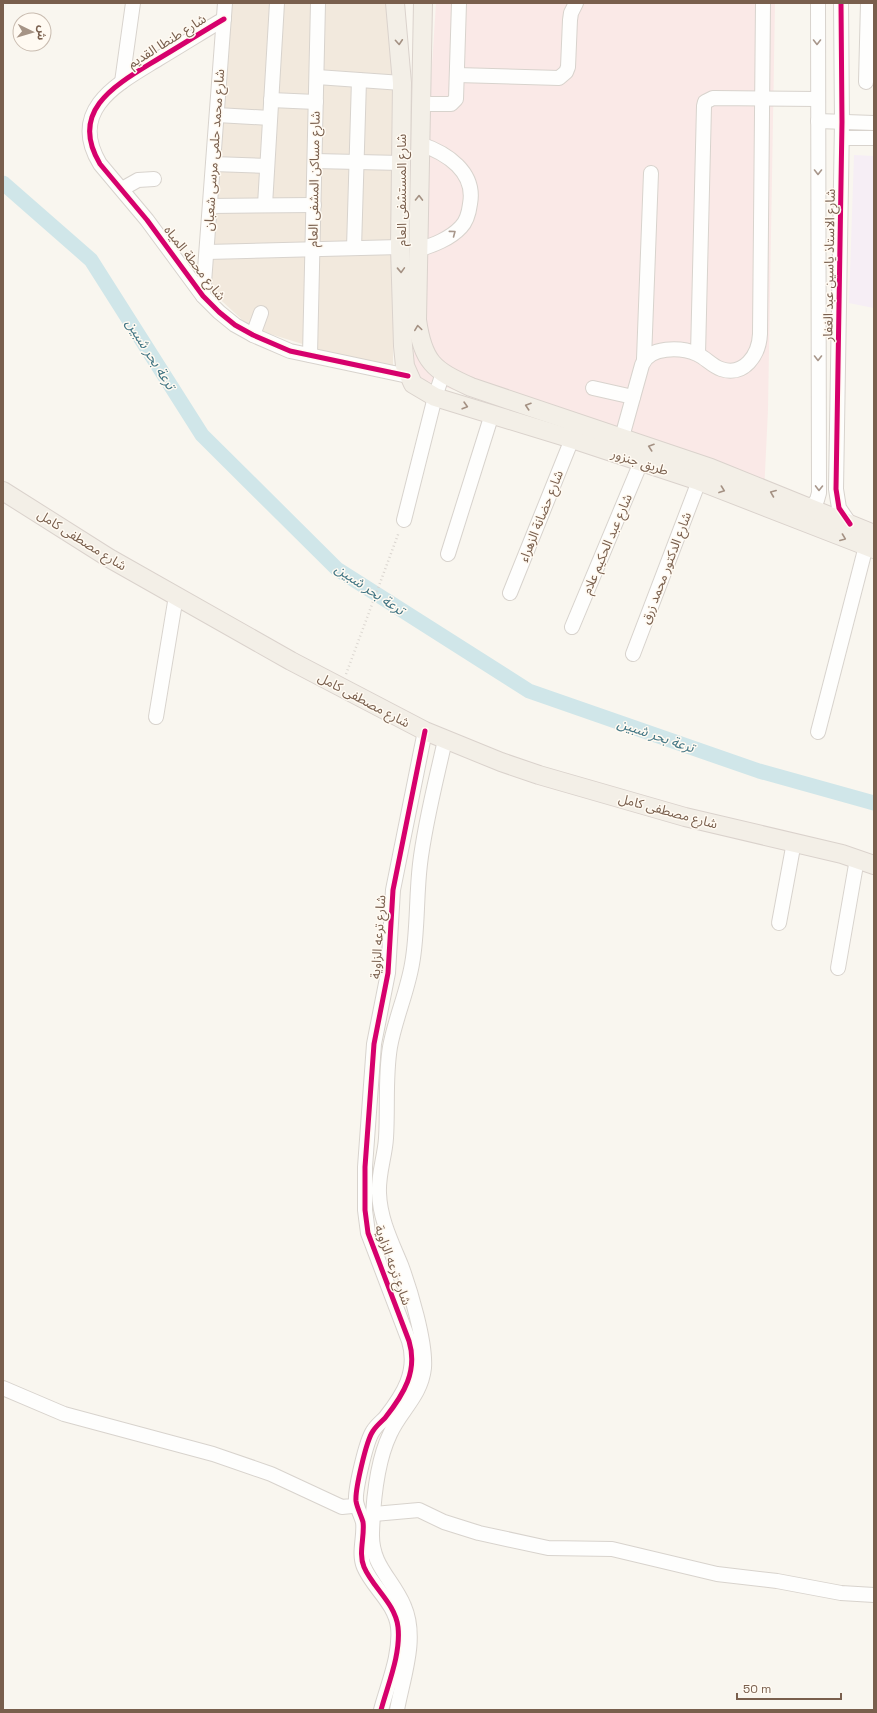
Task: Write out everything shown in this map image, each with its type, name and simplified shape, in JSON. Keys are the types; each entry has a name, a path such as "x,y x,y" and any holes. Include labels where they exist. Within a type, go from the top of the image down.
{"main road":[{"name":"شارع المستشفى العام","path":"395,3 402,83 400,247 404,355 408,376"},
{"name":"شارع المستشفى العام","path":"423,3 417,320 425,353 437,369"},
{"name":"طريق جنزور","path":"437,369 470,387 622,437 710,468 850,524 871,543"},
{"name":"طريق جنزور","path":"408,376 413,384 435,397 572,438 871,543"},
{"name":"شارع مصطفى كامل","path":"3,491 109,558 291,661 445,740 539,775 685,817 794,842 874,865"}],"street":[{"path":"122,82 133,3"},
{"name":"شارع محمد حلمى مرسى شعبان","path":"203,296 225,3"},
{"path":"265,206 277,3"},
{"name":"شارع مساكن المشفى العام","path":"310,355 318,3"},
{"path":"421,104 451,104 457,96 459,3"},
{"path":"457,75 559,78 566,72 568,66 570,20 571,13 576,3"},
{"path":"644,359 648,355 660,351 680,350 698,354 720,369 729,371 738,369 753,359 760,343 763,3"},
{"name":"شارع الاستاذ ياسين عبد الغفار","path":"810,508 817,500 819,493 818,3"},
{"name":"شارع الاستاذ ياسين عبد الغفار","path":"841,3 842,138 836,490 839,508 850,524"},
{"path":"866,82 868,3"},
{"name":"شارع طنطا القديم","path":"122,82 224,19"},
{"path":"316,78 402,83"},
{"path":"354,248 358,80"},
{"name":"شارع محطة المياه","path":"122,82 109,91 95,110 90,132 94,154 100,164 177,258 203,296 219,312 253,336 290,351 408,376"},
{"path":"698,354 704,106 709,99 817,99"},
{"path":"271,100 316,102"},
{"path":"217,115 270,118"},
{"path":"818,121 874,123"},
{"path":"842,138 874,138"},
{"path":"418,250 436,244 461,226 469,213 472,198 470,182 457,165 438,150 420,144"},
{"path":"314,161 401,163"},
{"path":"213,164 267,166"},
{"path":"622,437 644,359 651,172"},
{"path":"122,189 138,180 154,179"},
{"path":"210,206 314,205"},
{"path":"207,252 400,247"},
{"path":"818,258 840,258"},
{"path":"253,336 261,313"},
{"path":"404,520 435,397 437,369"},
{"path":"593,388 633,397"},
{"path":"448,554 492,414"},
{"name":"شارع حضانة الزهراء","path":"510,593 572,438"},
{"name":"شارع عبد الحكيم علام","path":"572,627 641,462"},
{"name":"شارع الدكتور محمد زرق","path":"633,654 698,481"},
{"path":"818,732 871,543"},
{"path":"156,717 176,596"},
{"name":"شارع ترعه الزاوية","path":"382,1710 396,1656 398,1626 388,1602 364,1567 362,1555 363,1523 356,1502 361,1469 370,1438 403,1393 412,1368 412,1349 368,1233 365,1210 365,1167 374,1044 388,973 394,881 425,731"},
{"name":"شارع ترعه الزاوية","path":"397,1710 408,1652 410,1628 405,1607 382,1571 374,1552 372,1542 374,1514 380,1468 386,1444 393,1428 417,1393 424,1369 424,1356 420,1329 402,1268 384,1224 379,1190 386,1144 386,1095 390,1047 408,988 417,924 421,854 445,740"},
{"path":"779,923 794,842"},
{"path":"838,968 857,859"},
{"path":"3,1388 64,1414 213,1454 272,1474 342,1507 352,1506 356,1502"},
{"path":"374,1514 419,1510 444,1522 479,1533 548,1548 574,1550 612,1549 630,1552 717,1574 777,1581 840,1593 874,1595"}],"path":[{"path":"350,662 397,540"}],"shaded area":[{"path":"230,3 389,3 395,28 393,372 251,328 211,291"},
{"path":"436,3 775,3 768,410 764,493 412,376"},
{"path":"854,155 874,156 874,308 849,303"}],"waterway":[{"name":"ترعة بحر شبين","path":"3,183 91,260 202,435 337,569 529,691 759,771 874,803"}],"cycle path":[{"path":"841,3 842,122 836,489 839,508 850,524"},
{"path":"224,19 143,68 114,88 102,100 94,113 90,128 91,145 100,164 147,220 203,296 235,325 253,335 290,351 408,376"},
{"path":"381,1710 396,1658 398,1648 398,1627 393,1610 368,1575 362,1562 363,1522 356,1501 356,1495 370,1436 398,1400 408,1382 412,1362 409,1341 368,1233 365,1210 365,1167 374,1044 388,973 393,890 425,731"}]}
